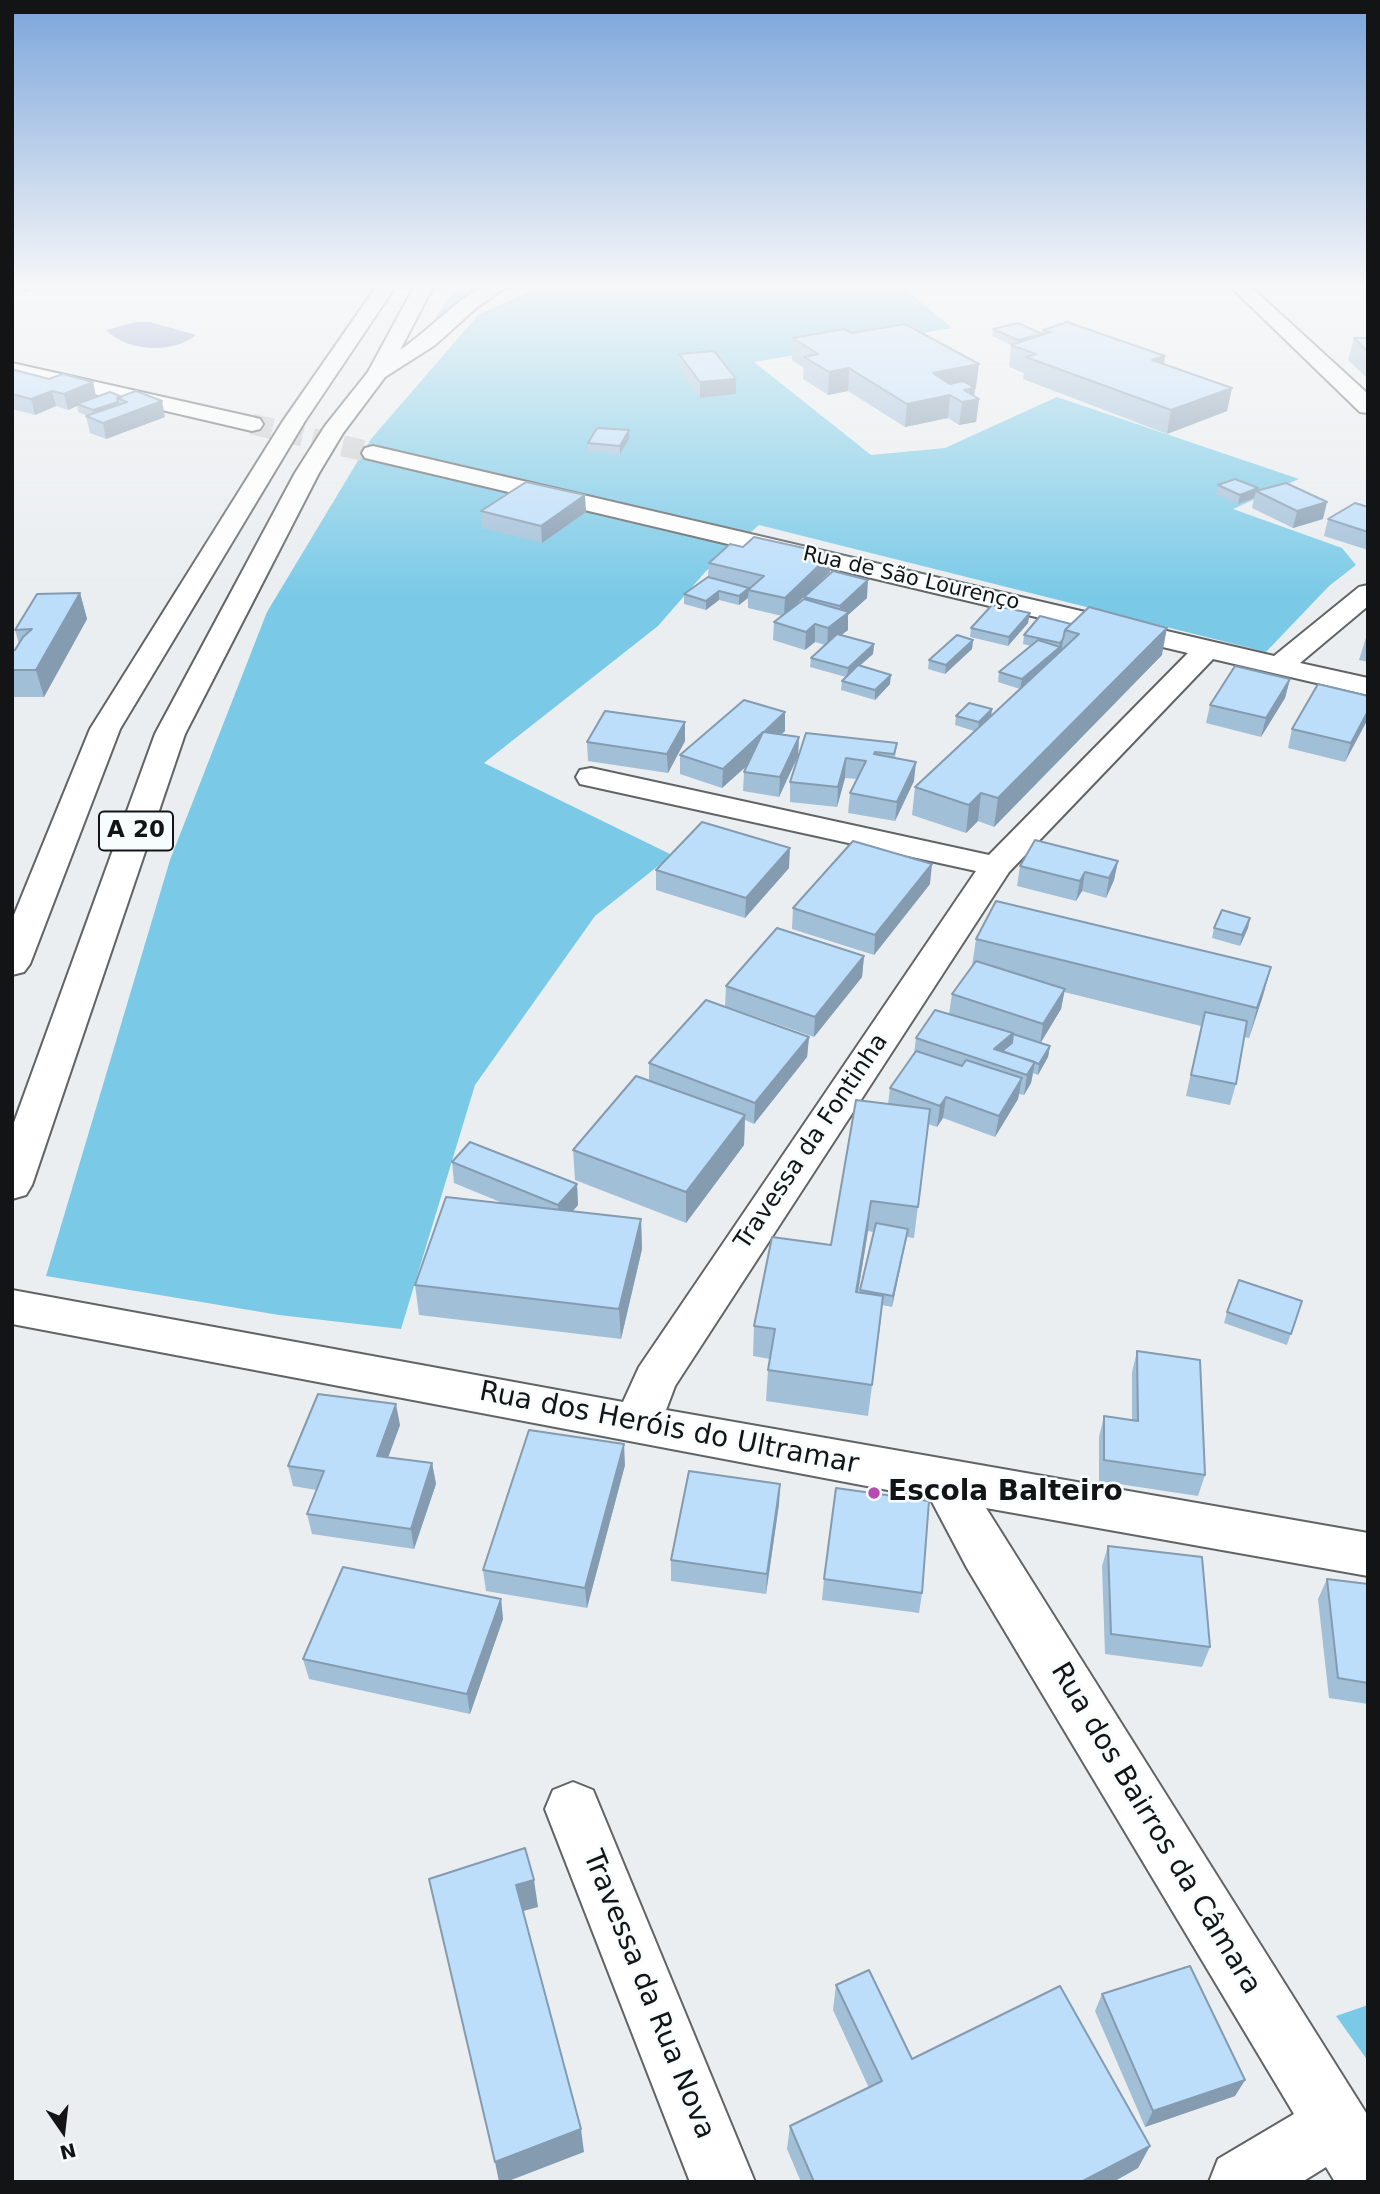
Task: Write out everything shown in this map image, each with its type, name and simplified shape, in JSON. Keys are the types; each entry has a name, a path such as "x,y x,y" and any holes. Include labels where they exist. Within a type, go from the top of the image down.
{"main road":[{"path":"101,389 252,424"},
{"name":"A 20","path":"12,964 105,729 316,389"},
{"name":"A 20","path":"12,1185 170,734 307,473 333,431 365,389"},
{"path":"1351,389 1368,407"},
{"name":"Rua de São Lourenço","path":"373,453 1368,687"},
{"path":"1279,666 1368,593"},
{"name":"Travessa da Fontinha","path":"638,1423 655,1380 996,866 1207,649"},
{"path":"592,777 996,866"},
{"name":"Rua dos Heróis do Ultramar","path":"18,1308 946,1480 1368,1555"},
{"name":"Rua dos Bairros da Câmara","path":"946,1480 985,1552 1352,2150"},
{"name":"Travessa da Rua Nova","path":"573,1809 723,2182"},
{"path":"1241,2182 1352,2150"}],"shaded area":[{"path":"414,389 788,389 871,455 945,448 1057,397 1299,479 1233,509 1342,548 1356,565 1329,586 1266,652 759,525 706,571 658,626 484,763 672,855 595,916 475,1085 401,1329 279,1315 46,1276 170,860 267,612 371,439"},
{"path":"1368,2005 1368,2061 1336,2016"}],"building":[{"path":"12,389 75,389 64,394 52,391 31,399 12,394"},
{"path":"883,389 967,389 964,390 979,399 962,402 950,395 907,404"},
{"path":"1115,389 1228,389 1171,410"},
{"path":"136,391 162,401 103,423 86,416 127,402 117,398"},
{"path":"110,392 122,397 117,398 118,402 93,410 77,404"},
{"path":"597,428 629,430 620,446 588,443"},
{"path":"1235,479 1258,488 1240,495 1218,485"},
{"path":"526,482 585,495 541,526 481,511"},
{"path":"1286,483 1327,502 1297,511 1256,491"},
{"path":"1355,503 1368,507 1368,532 1328,519"},
{"path":"754,537 831,554 785,598 748,590 764,576 709,563 730,544 743,547"},
{"path":"833,571 868,580 840,606 804,597"},
{"path":"708,577 749,588 739,596 719,591 706,601 684,594"},
{"path":"80,593 36,670 12,670 12,650 15,650 32,629 15,630 37,594"},
{"path":"804,599 849,612 828,628 815,624 806,632 774,622"},
{"path":"992,605 1030,613 1009,637 971,628"},
{"path":"1089,607 1167,628 998,798 981,793 969,805 915,787 1079,634 1065,630"},
{"path":"1040,616 1071,624 1065,630 1060,643 1024,635"},
{"path":"837,634 874,644 848,668 811,658"},
{"path":"957,635 973,640 946,665 929,660"},
{"path":"1038,640 1060,647 1022,679 999,672"},
{"path":"858,665 891,675 875,690 842,681"},
{"path":"1235,666 1290,679 1266,718 1210,705"},
{"path":"1318,684 1368,696 1368,711 1351,743 1292,729"},
{"path":"744,700 785,712 764,732 799,737 780,777 744,772 763,732 723,769 680,755"},
{"path":"969,703 992,709 979,722 956,716"},
{"path":"605,711 685,722 667,754 587,742"},
{"path":"806,733 897,743 894,754 874,754 916,762 897,802 850,793 866,761 846,758 838,787 790,782"},
{"path":"702,822 790,848 746,898 656,870"},
{"path":"1035,840 1118,861 1109,878 1085,872 1080,881 1020,866"},
{"path":"853,841 932,864 875,935 793,908"},
{"path":"996,901 1271,967 1257,1008 976,939"},
{"path":"1222,910 1250,918 1242,935 1214,928"},
{"path":"777,928 864,956 815,1017 726,986"},
{"path":"976,961 1065,989 1043,1024 952,994"},
{"path":"706,1000 809,1037 755,1103 649,1063"},
{"path":"935,1010 1013,1033 994,1049 1035,1062 1027,1075 916,1038"},
{"path":"1205,1012 1247,1021 1236,1084 1191,1075"},
{"path":"1013,1034 1050,1046 1039,1064 1002,1051 1012,1043"},
{"path":"916,1051 962,1066 966,1060 1022,1078 999,1116 946,1097 940,1106 890,1088"},
{"path":"636,1076 745,1115 686,1192 573,1150"},
{"path":"856,1100 930,1109 918,1207 871,1201 856,1292 883,1296 872,1385 768,1370 775,1329 754,1326 772,1237 831,1245"},
{"path":"470,1142 577,1184 558,1205 452,1162"},
{"path":"446,1197 641,1219 619,1309 415,1285"},
{"path":"876,1223 908,1229 893,1296 860,1290"},
{"path":"1239,1280 1302,1301 1291,1334 1227,1312"},
{"path":"1137,1351 1200,1360 1205,1475 1104,1460 1104,1416 1138,1421"},
{"path":"318,1394 396,1404 377,1456 432,1463 411,1529 307,1514 324,1471 288,1466"},
{"path":"529,1430 624,1444 585,1588 483,1570"},
{"path":"689,1471 780,1484 767,1574 671,1560"},
{"path":"836,1488 929,1501 922,1593 824,1579"},
{"path":"1108,1546 1202,1557 1210,1647 1111,1634"},
{"path":"343,1567 501,1599 467,1694 303,1659"},
{"path":"1327,1579 1368,1584 1368,1683 1338,1678"},
{"path":"525,1848 534,1880 516,1885 581,2129 495,2162 429,1879"},
{"path":"1190,1966 1245,2080 1153,2111 1102,1994"},
{"path":"869,1970 912,2059 1060,1986 1150,2146 1081,2182 814,2182 790,2126 882,2081 836,1985"}],"tunnel":[{"path":"252,424 373,453"}],"place":[{"name":"Escola Balteiro","path":"874,1493"}]}
